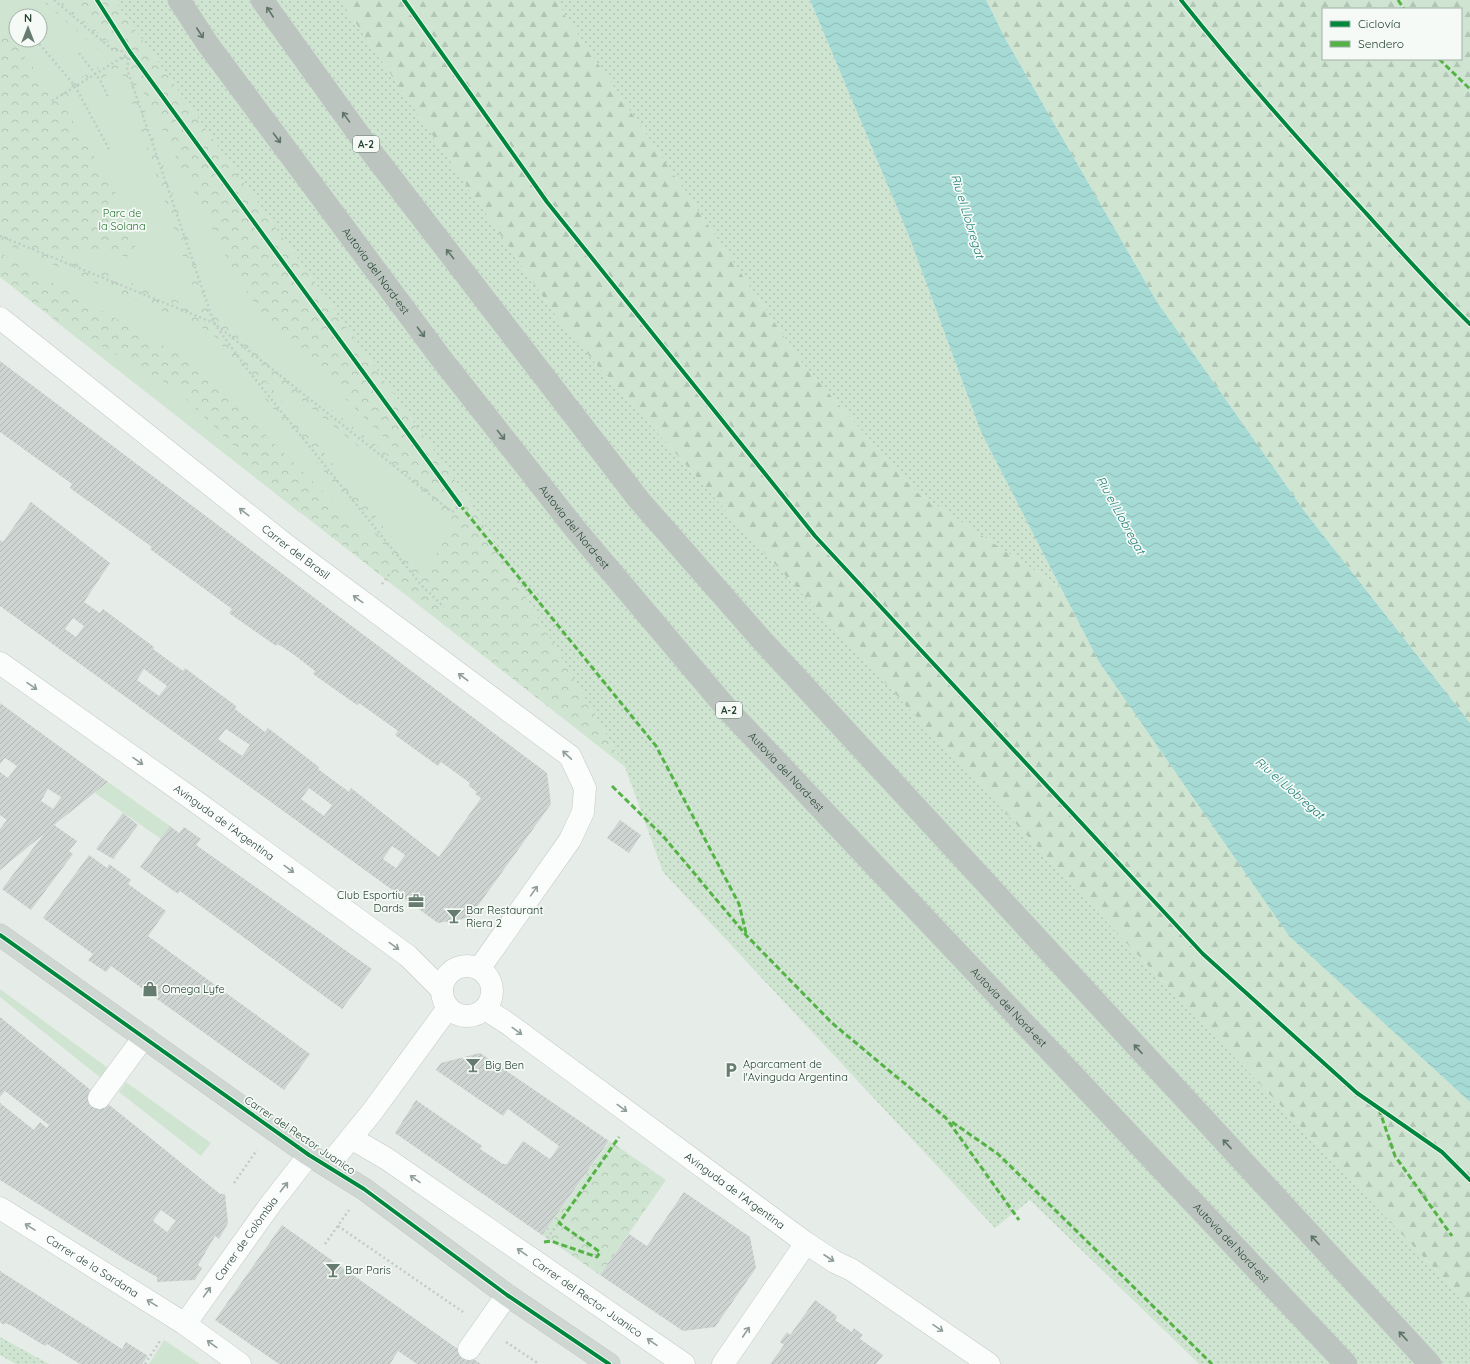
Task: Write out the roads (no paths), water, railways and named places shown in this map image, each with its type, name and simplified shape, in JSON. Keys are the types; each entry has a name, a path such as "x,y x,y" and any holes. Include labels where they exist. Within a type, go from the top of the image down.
{"highway":[{"name":"Autovia del Nord-est","path":"179,0 207,43 440,357 576,530 728,710 1346,1364"},
{"name":"A-2","path":"262,0 370,150 639,500 764,643 1430,1364"}],"main road":[{"name":"Carrer del Rector Juanico","path":"0,934 308,1155 364,1189 507,1295 609,1364"}],"street":[{"name":"Carrer del Brasil","path":"0,318 286,545 570,756 585,788 583,812 570,840 479,969"},
{"name":"Avinguda de l'Argentina","path":"0,663 195,801 408,956 445,999"},
{"path":"328,1166 351,1138 445,999 446,977 455,969 462,966 479,969 490,980 492,995 485,1009 479,1014 464,1016 457,1015 445,999"},
{"name":"Avinguda de l'Argentina","path":"485,1009 806,1243 835,1262 852,1270 990,1364"},
{"path":"99,1098 144,1036"},
{"name":"Carrer del Rector Juanico","path":"351,1138 387,1159 684,1364"},
{"name":"Carrer de Colòmbia","path":"185,1324 270,1205 308,1155"},
{"name":"Carrer de la Sardana","path":"0,1208 185,1324 240,1364"},
{"path":"723,1364 806,1243"},
{"path":"468,1348 507,1295"}],"water":[{"name":"Riu el Llobregat","path":"810,0 986,0 1007,42 1157,302 1305,512 1470,723 1470,1102 1289,936 1099,662 981,432 909,236"}],"place":[{"name":"Club Esportiu Dards","path":"416,901"},
{"name":"Bar Restaurant Riera 2","path":"454,916"},
{"name":"Omega Lyfe","path":"150,989"},
{"name":"Big Ben","path":"473,1065"},
{"name":"Aparcament de l'Avinguda Argentina","path":"731,1070"},
{"name":"Bar Paris","path":"333,1270"}],"park label":[{"name":"Parc de la Solana","path":"122,219"}]}
